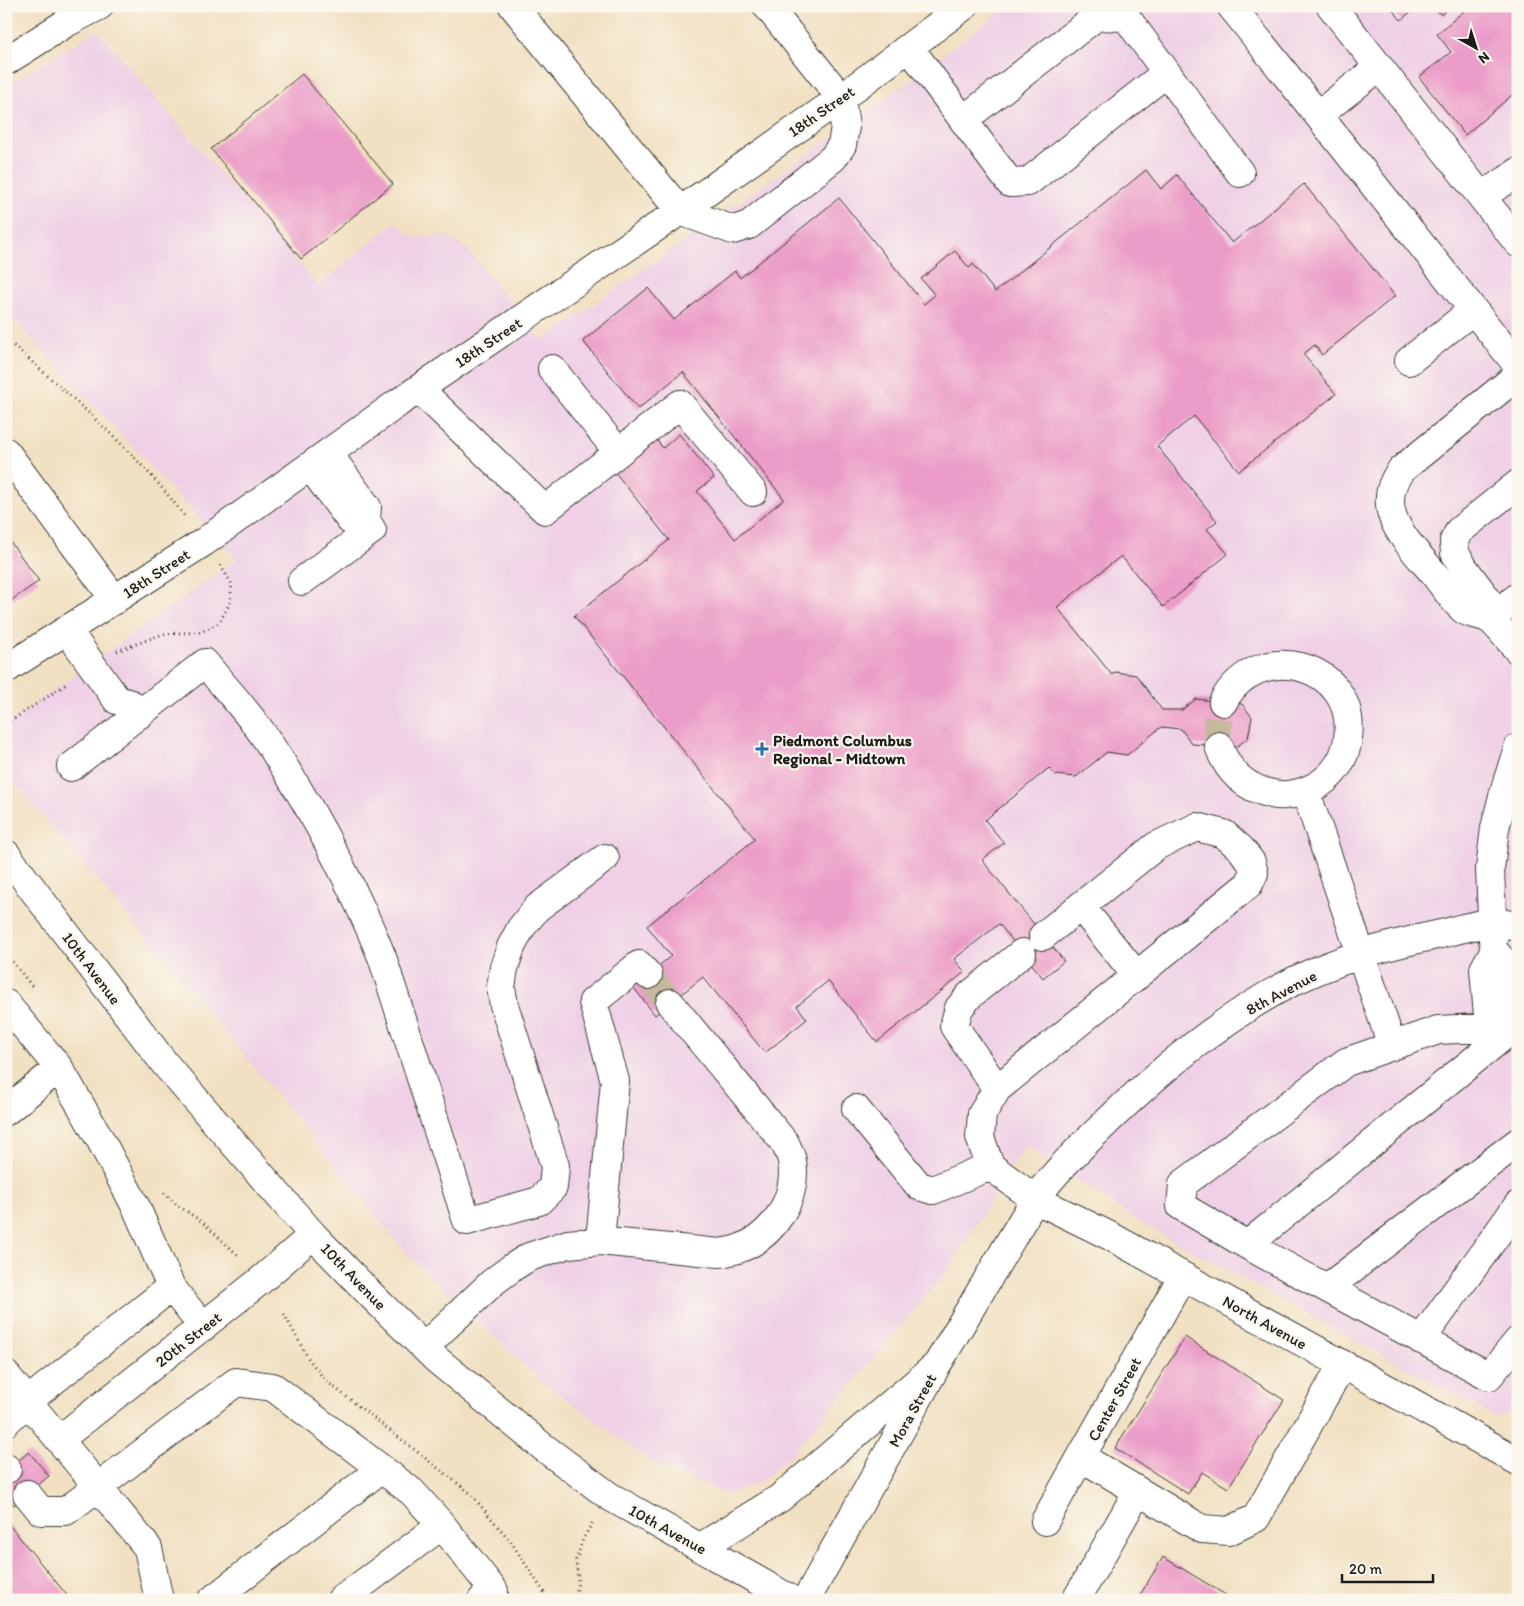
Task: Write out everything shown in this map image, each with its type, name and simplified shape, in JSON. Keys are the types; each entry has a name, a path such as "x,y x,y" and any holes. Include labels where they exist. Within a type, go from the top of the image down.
{"street":[{"path":"6,61 66,23 99,6"},
{"path":"513,6 680,210 732,230 749,224 833,158 842,145 845,127 840,98 767,6"},
{"name":"18th Street","path":"6,669 182,557 419,389 840,98 964,6"},
{"path":"1231,6 1518,366"},
{"path":"1332,6 1518,243"},
{"path":"963,120 1096,16 1126,17 1240,173"},
{"path":"909,47 1010,183 1028,182 1166,72"},
{"path":"1318,114 1379,67"},
{"path":"1481,196 1518,172"},
{"path":"1409,360 1473,310"},
{"path":"552,369 618,452"},
{"path":"1518,375 1401,470 1393,481 1389,494 1389,507 1394,523 1464,610 1489,619 1518,650"},
{"path":"419,389 545,510 680,404 752,492"},
{"path":"6,452 114,600"},
{"path":"302,581 372,530 366,521 368,507 319,459"},
{"path":"1489,619 1487,599 1455,553 1454,542 1459,531 1518,484"},
{"path":"1489,619 1518,596"},
{"path":"75,625 101,662 132,689 136,709"},
{"path":"71,767 136,709 205,663 266,738 312,812 365,915 382,957 467,1221 539,1201 553,1187 555,1166 504,1005 501,987 504,968 511,947 521,928 537,908 605,858"},
{"path":"1219,746 1226,764 1236,776 1260,792 1290,795 1306,792 1319,785 1331,775 1340,763 1346,747 1349,730 1347,714 1341,698 1331,684 1318,673 1302,666 1286,664 1268,665 1253,671 1239,681 1224,702"},
{"path":"1489,1027 1484,969 1505,924 1490,869 1495,828 1518,748"},
{"path":"1306,792 1392,1046"},
{"path":"856,1109 919,1186 934,1190 990,1166 980,1137 982,1114 997,1089 1250,884 1254,873 1251,862 1241,849 1224,834 1197,827 1156,846 970,995 959,1008 954,1026 997,1089"},
{"name":"10th Avenue","path":"6,854 165,1064 313,1234 437,1360 543,1447 609,1496 792,1600"},
{"path":"1081,907 1138,976"},
{"name":"8th Avenue","path":"1035,1199 1052,1176 1084,1143 1148,1083 1191,1048 1253,1004 1297,980 1362,956 1421,938 1505,924"},
{"path":"1494,951 1508,966 1517,1026"},
{"path":"600,1241 615,1081 593,1002 639,965 648,975"},
{"path":"424,1347 493,1282 529,1257 568,1244 600,1241 719,1253 738,1249 760,1237 774,1223 792,1192 792,1159 785,1143 670,1002"},
{"path":"6,1004 59,1068 132,1198 171,1287 203,1327"},
{"path":"1517,1026 1438,1030 1346,1062 1183,1184 1181,1206 1247,1246 1489,1376 1518,1341"},
{"path":"1247,1246 1517,1026"},
{"path":"6,1111 59,1068"},
{"path":"1327,1288 1518,1142"},
{"name":"North Avenue","path":"990,1166 1035,1199 1110,1236 1518,1462"},
{"name":"Mora Street","path":"806,1600 937,1364 1035,1199"},
{"path":"1421,1340 1518,1205"},
{"name":"20th Street","path":"60,1439 260,1281 313,1234"},
{"name":"Center Street","path":"1045,1521 1182,1277"},
{"path":"6,1422 28,1401 171,1287"},
{"path":"701,1547 780,1498 937,1364"},
{"path":"1081,1457 1202,1528 1229,1531 1256,1518 1342,1365"},
{"path":"6,1375 148,1548 159,1600"},
{"path":"27,1494 41,1511 66,1511 236,1382 273,1387 412,1492 442,1525 494,1590 482,1600"},
{"path":"212,1600 381,1469"},
{"path":"1076,1600 1138,1491"},
{"path":"356,1595 442,1525"}],"path":[{"path":"6,339 102,425 172,500 188,520"},
{"path":"6,724 117,651 163,634 202,632 219,623 230,603 232,584 216,560"},
{"path":"284,1314 308,1358 325,1380 470,1493 511,1542 549,1600"},
{"path":"575,1600 578,1582 576,1560 583,1538 609,1496"}],"shaded area":[{"name":"Piedmont Columbus Regional - Midtown","path":"1007,6 1518,6 1518,1412 1496,1417 1134,1219 1026,1145 944,1275 791,1455 761,1481 727,1495 650,1461 537,1377 408,1255 197,997 6,773 6,725 237,559 6,311 6,86 97,30 318,286 395,222 413,237 446,236 467,249 542,341 880,103"}],"building":[{"path":"1389,6 1418,6 1401,20"},
{"path":"1434,6 1452,6 1441,15"},
{"path":"1470,6 1518,6 1518,90 1465,135 1419,77 1451,52 1437,34"},
{"path":"302,74 393,184 301,259 211,149"},
{"path":"1146,170 1161,189 1177,175 1232,243 1304,184 1395,296 1322,355 1315,345 1303,354 1336,394 1239,471 1194,416 1157,446 1217,521 1207,529 1228,554 1163,607 1121,556 1057,607 1112,675 1115,672 1136,675 1162,710 1182,710 1196,699 1242,704 1252,717 1248,738 1236,747 1192,744 1181,729 1161,727 1127,755 1107,752 1076,777 1055,775 1049,768 985,820 1004,843 982,860 1064,961 1043,978 999,924 954,959 965,972 877,1042 828,981 797,1006 807,1019 765,1053 703,977 655,1015 633,987 671,956 647,926 755,839 574,616 669,540 614,471 655,438 663,448 679,434 714,478 697,491 735,539 784,499 683,372 638,409 583,341 648,288 674,320 735,271 740,278 839,198 924,304 935,295 921,279 955,251 969,268 973,264 995,292"},
{"path":"6,536 39,581 6,604"},
{"path":"1185,1337 1284,1400 1228,1488 1202,1472 1188,1494 1115,1448"},
{"path":"29,1452 49,1476 14,1505 6,1495 6,1470"},
{"path":"6,1521 70,1599 69,1600 6,1600"},
{"path":"1163,1557 1234,1600 1137,1600"}],"tunnel":[{"path":"1219,746 1218,724 1223,702"},
{"path":"648,975 670,1003"}],"place":[{"name":"Piedmont Columbus Regional - Midtown","path":"762,749"}]}
